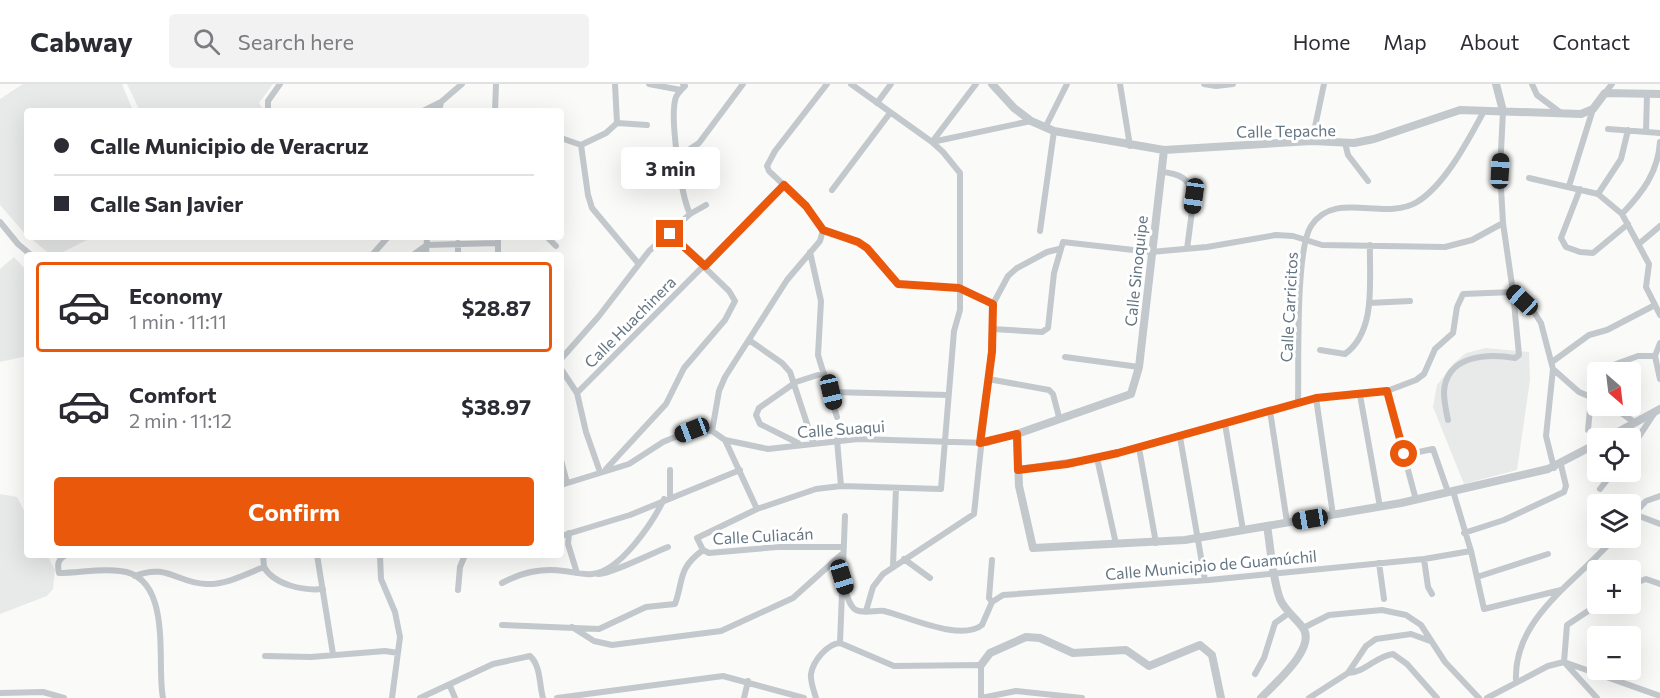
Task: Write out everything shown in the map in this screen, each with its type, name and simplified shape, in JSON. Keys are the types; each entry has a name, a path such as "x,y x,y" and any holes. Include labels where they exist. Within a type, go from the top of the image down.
{"street":[{"path":"268,108 268,101 280,84"},
{"path":"429,108 441,102 462,84"},
{"path":"496,84 496,108"},
{"path":"615,84 617,123"},
{"path":"649,84 684,86 675,105 680,183 690,214"},
{"path":"678,156 699,143 743,84"},
{"path":"827,84 775,151 767,166 806,206 823,230 858,242 867,248 898,284 959,288 993,304"},
{"path":"725,440 757,509 806,491 841,486 941,489 954,331 960,310 960,173 944,152 932,142 851,84"},
{"path":"877,103 891,84"},
{"path":"932,142 976,84"},
{"name":"Calle Tepache","path":"992,84 1014,108 1030,121 1045,128 1130,146 1164,150 1312,141 1345,143 1374,139 1452,111 1503,111 1564,115 1581,114 1593,109"},
{"path":"1045,128 1066,84"},
{"path":"1120,84 1130,146"},
{"path":"1204,84 1216,86 1233,84"},
{"path":"1312,141 1324,84"},
{"path":"1448,420 1444,388 1451,373 1458,366 1483,354 1516,358 1520,348 1503,223 1500,171 1503,111 1496,84"},
{"path":"1532,84 1537,95 1564,115"},
{"path":"1569,186 1593,109 1612,84"},
{"path":"1605,93 1660,94"},
{"path":"1646,132 1647,94"},
{"path":"440,108 441,102"},
{"name":"Calle Carricitos","path":"1298,403 1300,305 1306,240 1317,219 1336,208 1394,209 1411,205 1423,198 1458,156 1484,111"},
{"path":"832,190 890,113"},
{"path":"932,142 1030,121"},
{"path":"564,139 581,145 606,133 617,123 647,125"},
{"path":"1608,129 1660,133"},
{"path":"1598,194 1621,159 1629,130"},
{"path":"1040,231 1054,131"},
{"path":"1623,214 1650,180 1658,161 1660,142"},
{"path":"1345,143 1348,155 1368,181"},
{"path":"581,145 592,208 638,263"},
{"name":"Calle Sinoquipe","path":"1131,394 1139,367 1164,150"},
{"path":"1161,172 1182,177 1192,189 1194,196 1187,249"},
{"path":"1529,178 1598,194 1623,214 1649,264 1646,287 1660,315"},
{"name":"Calle Huachinera","path":"577,393 784,185"},
{"path":"1580,189 1561,238 1569,249 1593,253 1628,224"},
{"path":"564,356 599,316 649,250 670,234 690,214 706,205"},
{"path":"0,222 18,244 28,252"},
{"path":"992,328 1042,332 1048,328 1059,249 1063,242 1151,252 1187,249 1276,235 1322,245 1454,246 1472,240 1503,223"},
{"path":"1640,243 1660,226"},
{"path":"564,484 629,464 663,442 692,430 712,431 725,377 787,280 820,241 823,230"},
{"path":"603,471 666,404 684,368 725,320 735,301 729,291 705,266 670,234"},
{"path":"375,252 385,240"},
{"path":"426,252 427,240"},
{"path":"416,252 427,245 497,240"},
{"path":"550,240 556,246"},
{"path":"458,243 458,252"},
{"path":"1320,350 1340,356 1348,352 1363,329 1369,303 1370,245"},
{"path":"866,611 873,587 893,566 974,514 993,304 1008,276 1017,268 1047,252 1059,249"},
{"path":"810,252 821,301 818,342 837,417"},
{"path":"1018,470 1097,458 1139,448 1316,398 1387,391 1416,380 1424,374 1436,349 1453,333 1459,300 1463,294 1513,292 1538,318 1552,365 1546,436 1565,491 1504,520 1464,533"},
{"path":"1369,303 1410,301"},
{"path":"1552,365 1589,335 1606,330 1655,305"},
{"path":"748,340 782,363 796,382 813,442"},
{"path":"1660,343 1655,356 1660,379"},
{"path":"1622,362 1638,356 1655,356"},
{"path":"1065,357 1139,367"},
{"path":"1552,365 1579,392 1587,396"},
{"path":"798,444 760,424 756,415 759,408 796,382 824,373"},
{"path":"564,374 577,393 586,432 603,471"},
{"path":"988,379 1049,390 1053,394 1059,417"},
{"path":"1387,391 1416,500"},
{"path":"831,392 948,395"},
{"name":"Calle Suaqui","path":"712,431 725,440 768,449 837,440 980,443 1017,434 1059,417 1131,394"},
{"path":"1360,395 1380,507"},
{"path":"1316,398 1333,515"},
{"path":"1624,428 1658,410"},
{"path":"1641,434 1658,410"},
{"path":"1270,411 1287,522"},
{"path":"1626,416 1634,422"},
{"path":"1225,424 1243,530"},
{"path":"1017,434 1020,495 1033,548 1156,543 1380,507 1557,466 1587,450"},
{"path":"1180,437 1205,580"},
{"path":"837,440 841,486"},
{"path":"1139,448 1156,543"},
{"path":"1404,454 1433,449 1451,491 1471,551 1484,609 1561,590"},
{"path":"1097,458 1116,544"},
{"path":"564,535 630,515 740,470"},
{"path":"597,574 614,563 645,533 667,498 670,471"},
{"path":"1600,489 1605,482"},
{"path":"893,566 897,488"},
{"path":"1641,506 1646,501 1660,496"},
{"name":"Calle Culiacán","path":"757,509 700,535 698,539 703,550 709,553 777,547 842,551"},
{"path":"842,645 842,551 845,516"},
{"path":"1641,519 1660,524"},
{"path":"1261,698 1303,651 1306,640 1304,628 1289,613 1279,596 1267,526"},
{"path":"569,533 568,544 577,573"},
{"path":"502,583 527,572 546,570 610,573 641,556 668,547"},
{"path":"1516,681 1519,657 1529,630 1561,590 1585,570 1605,548"},
{"path":"502,625 602,628 646,607 675,604 680,577 691,560 703,550"},
{"path":"572,627 594,641 612,645 721,632 793,598 842,551"},
{"name":"Calle Municipio de Guamúchil","path":"992,602 1002,596 1424,559 1471,551"},
{"path":"1477,577 1548,554"},
{"path":"60,558 57,565 59,573 123,571 135,576 149,591 159,618 163,698"},
{"path":"263,558 264,567 274,579 301,589 323,589"},
{"path":"318,558 333,654"},
{"path":"380,558 381,579 395,612 400,637 392,698"},
{"path":"458,590 459,567 464,558"},
{"path":"904,559 930,578"},
{"path":"1424,559 1428,586 1432,594"},
{"path":"842,577 851,605 859,611 886,612 952,630 972,631 984,622 992,602 989,598 992,560"},
{"path":"1379,563 1384,599"},
{"path":"135,576 160,570 189,581 210,585 264,567"},
{"path":"1641,581 1646,579 1660,584"},
{"path":"1304,628 1329,615 1382,610 1406,615 1417,621 1445,662 1479,698"},
{"path":"1587,612 1567,625 1564,662 1594,697"},
{"path":"1255,675 1264,658 1275,623 1289,613"},
{"path":"1348,674 1366,646 1376,639 1411,634 1430,642"},
{"path":"1082,698 1016,691 981,698 981,665 990,653 1026,636 1040,638 1073,653 1126,650 1149,666 1200,645 1212,655 1221,698"},
{"path":"816,698 811,674 814,664 830,646 842,645 894,666 981,665"},
{"path":"265,656 311,657 385,651 398,653"},
{"path":"1309,698 1348,674 1360,672 1385,655 1393,654 1407,664 1437,698"},
{"path":"420,698 493,664 524,656 534,660 538,667 538,681 543,698"},
{"path":"1487,698 1548,666 1564,662 1660,696"},
{"path":"557,698 716,676 748,681 804,698"},
{"path":"744,698 748,681"},
{"path":"450,686 455,698"},
{"path":"0,693 43,692 64,698"}],"shaded area":[{"path":"23,84 122,84 132,108 24,108 24,233 0,205 0,99"},
{"path":"127,84 273,84 259,103 262,108 139,108"},
{"path":"33,240 87,240 63,252 47,252"},
{"path":"14,257 24,268 24,357 0,362 0,269"},
{"path":"1486,348 1529,352 1530,380 1517,470 1464,484 1433,407 1437,385 1454,363 1466,353"},
{"path":"0,494 17,497 24,510 24,558 49,558 55,570 53,589 47,596 0,614"}],"route":[{"path":"670,234 705,266 784,185 806,206 823,230 858,242 867,248 898,284 959,288 993,304 992,352 980,443 1017,434 1018,470 1067,464 1139,448 1316,398 1387,391 1404,454"}]}
